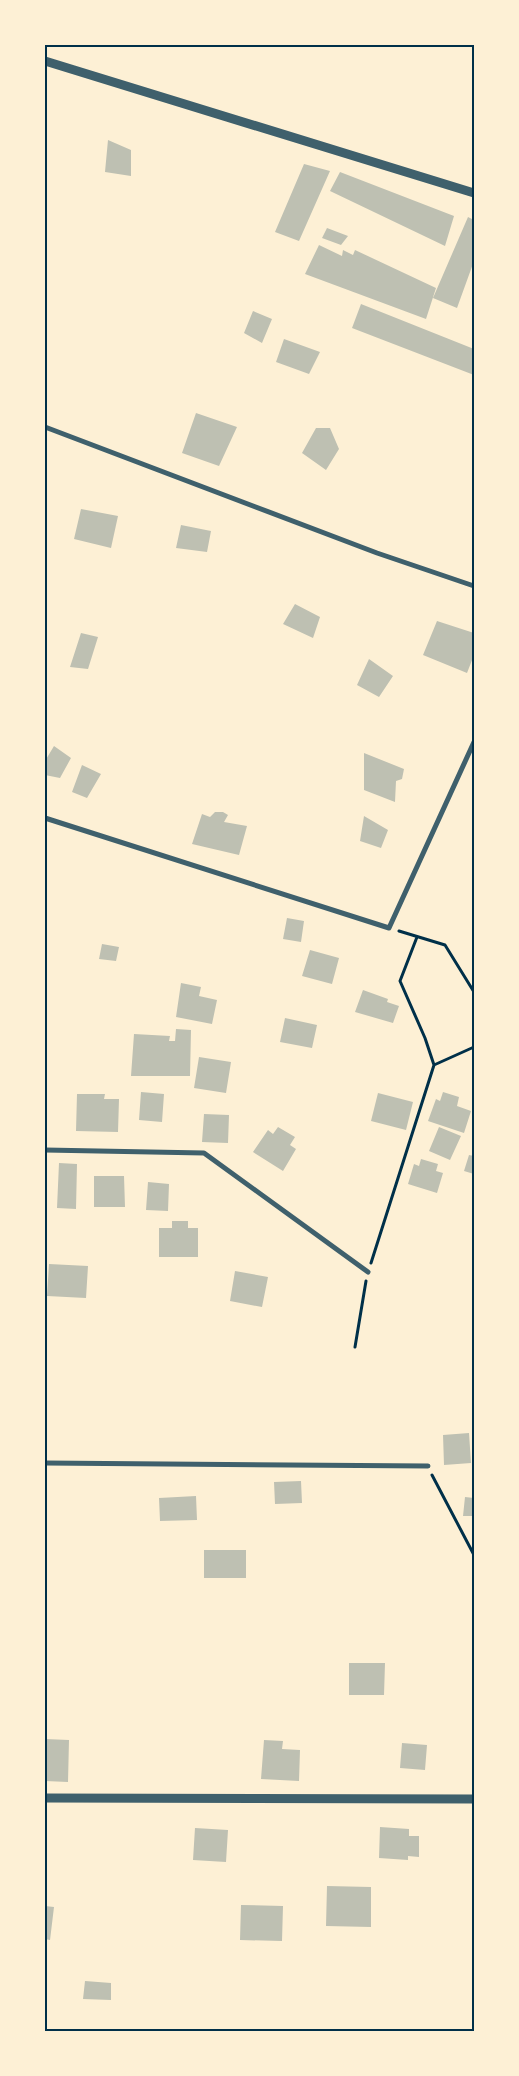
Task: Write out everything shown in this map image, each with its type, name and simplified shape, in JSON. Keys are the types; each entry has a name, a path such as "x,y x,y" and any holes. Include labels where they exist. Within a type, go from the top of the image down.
{"street":[{"path":"45,61 474,193"},
{"path":"45,427 377,553 474,586"},
{"path":"45,818 389,928 474,742"},
{"path":"45,1150 204,1153 368,1272"},
{"path":"45,1463 428,1466"},
{"path":"45,1798 474,1799"}],"path":[{"path":"389,928 445,946 474,992"},
{"path":"354,1347 368,1272 434,1065 426,1038 400,981 417,936"},
{"path":"434,1065 474,1047"},
{"path":"428,1466 474,1555"}],"building":[{"path":"108,140 131,150 131,176 105,172"},
{"path":"304,164 330,171 299,241 275,232"},
{"path":"340,172 454,216 445,246 330,191"},
{"path":"468,217 474,220 474,261 457,308 433,298"},
{"path":"327,228 348,236 341,245 322,238"},
{"path":"319,245 342,256 343,250 353,255 355,250 436,288 426,319 305,274"},
{"path":"361,304 474,349 474,375 352,328"},
{"path":"253,311 272,319 262,343 244,333"},
{"path":"284,339 320,352 309,374 276,362"},
{"path":"196,413 237,427 219,466 182,453"},
{"path":"316,428 330,428 339,449 326,470 302,453"},
{"path":"81,509 118,516 111,548 74,539"},
{"path":"181,525 211,531 207,552 176,548"},
{"path":"295,604 320,617 313,638 283,624"},
{"path":"437,621 474,633 474,655 467,673 423,655"},
{"path":"81,633 98,637 88,669 70,667"},
{"path":"369,659 393,676 379,697 357,685"},
{"path":"54,746 71,758 60,778 45,775 45,761"},
{"path":"364,753 404,769 402,779 396,781 395,802 364,790"},
{"path":"82,765 101,774 87,798 72,792"},
{"path":"215,812 223,812 228,815 224,822 247,826 239,855 192,844 202,814 210,817"},
{"path":"364,816 388,830 381,848 360,841"},
{"path":"287,918 304,921 301,942 283,939"},
{"path":"102,944 119,947 116,961 99,959"},
{"path":"310,950 339,958 332,984 302,976"},
{"path":"181,983 201,987 199,996 217,1000 212,1024 176,1017"},
{"path":"363,990 388,999 387,1002 399,1006 393,1023 355,1012"},
{"path":"285,1018 317,1025 312,1048 280,1042"},
{"path":"176,1029 191,1030 190,1076 131,1076 134,1034 170,1036 169,1041 175,1041"},
{"path":"199,1057 231,1062 226,1093 194,1088"},
{"path":"141,1092 164,1094 162,1122 139,1120"},
{"path":"443,1092 459,1097 457,1106 471,1111 464,1133 428,1121 436,1099 440,1101"},
{"path":"378,1093 413,1102 406,1130 371,1121"},
{"path":"77,1094 105,1094 104,1099 119,1099 118,1132 76,1131"},
{"path":"204,1114 229,1115 228,1143 202,1142"},
{"path":"278,1127 295,1137 290,1145 296,1149 283,1171 253,1152 268,1130 273,1134"},
{"path":"439,1127 461,1136 450,1160 429,1151"},
{"path":"469,1155 474,1156 474,1174 464,1171"},
{"path":"421,1159 438,1164 436,1171 443,1173 437,1193 408,1184 414,1164 419,1166"},
{"path":"59,1163 77,1164 76,1209 57,1208"},
{"path":"94,1176 124,1176 125,1207 94,1207"},
{"path":"148,1182 169,1184 168,1211 146,1210"},
{"path":"172,1221 188,1221 188,1228 198,1228 198,1257 159,1257 159,1228 172,1228"},
{"path":"49,1264 88,1266 86,1298 47,1296"},
{"path":"235,1271 268,1277 262,1307 230,1301"},
{"path":"469,1433 471,1463 444,1465 443,1435"},
{"path":"301,1481 302,1503 275,1504 274,1482"},
{"path":"196,1496 197,1520 160,1521 159,1498"},
{"path":"465,1497 474,1498 474,1516 463,1516"},
{"path":"204,1550 246,1550 246,1578 204,1578"},
{"path":"349,1663 385,1663 384,1695 349,1695"},
{"path":"45,1739 69,1740 68,1782 45,1781"},
{"path":"264,1740 283,1741 282,1749 300,1750 299,1781 261,1779"},
{"path":"402,1743 427,1745 425,1770 400,1768"},
{"path":"380,1827 409,1829 409,1836 419,1836 419,1857 408,1856 408,1860 379,1858"},
{"path":"195,1828 228,1830 226,1862 193,1860"},
{"path":"327,1886 371,1887 371,1927 326,1926"},
{"path":"241,1905 283,1906 282,1941 240,1940"},
{"path":"45,1906 54,1907 50,1940 45,1939"},
{"path":"85,1981 111,1983 111,2000 83,1999"}]}
